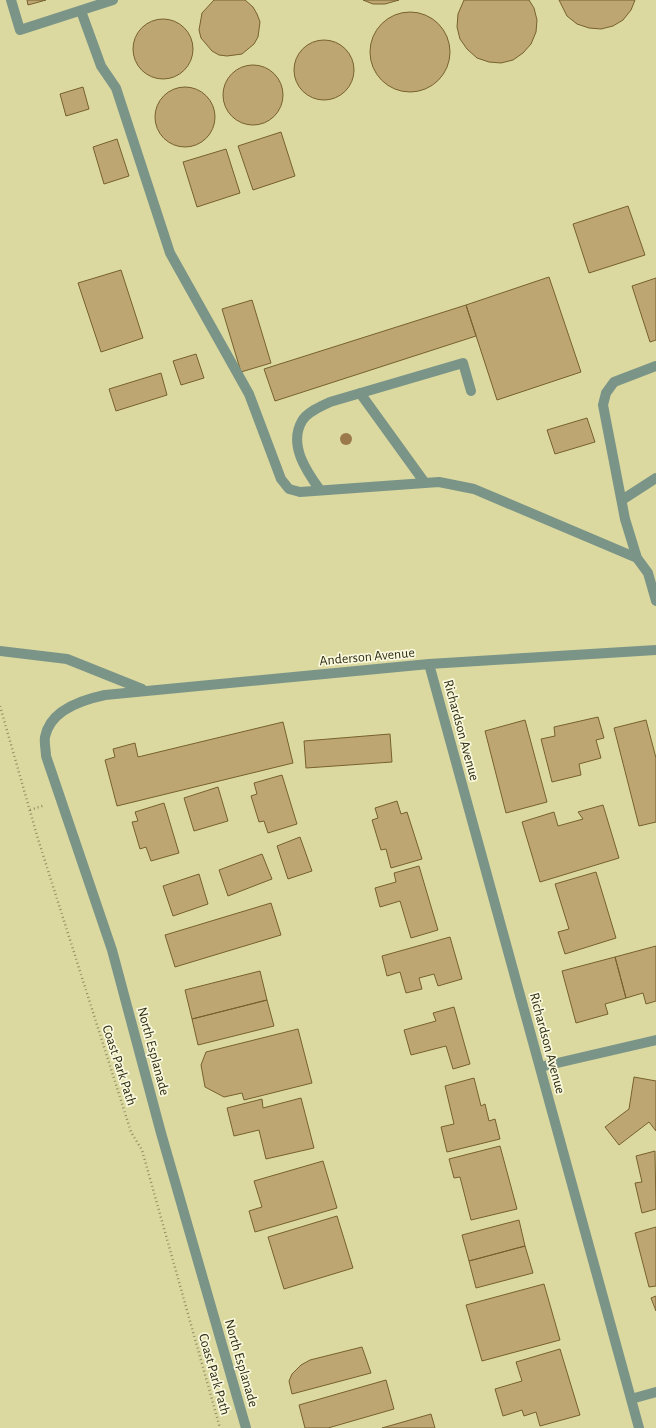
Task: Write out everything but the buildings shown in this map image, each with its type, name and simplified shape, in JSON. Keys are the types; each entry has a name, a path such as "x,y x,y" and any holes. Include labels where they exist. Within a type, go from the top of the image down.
{"street":[{"path":"11,0 20,30 113,0"},
{"path":"81,10 101,66 116,88 170,253 249,394 281,479 289,489 300,492 439,482 474,489 637,558"},
{"path":"320,490 307,470 299,453 297,437 302,421 313,410 330,402 463,363 472,391"},
{"path":"656,366 614,382 606,393 603,405 622,500 637,558 648,573 656,601"},
{"path":"360,393 425,483"},
{"path":"622,500 656,478"},
{"name":"Anderson Avenue","path":"82,700 105,695 144,690 430,664 656,650"},
{"path":"0,651 67,659 144,690"},
{"name":"Richardson Avenue","path":"430,664 639,1428"},
{"name":"North Esplanade","path":"82,700 57,716 48,726 44,739 46,756 112,950 162,1133 246,1428"},
{"path":"540,1067 656,1040"},
{"path":"632,1399 656,1392"}],"path":[{"name":"Coast Park Path","path":"0,706 30,810 131,1132 142,1150 220,1428"},
{"path":"30,810 45,805"}]}
